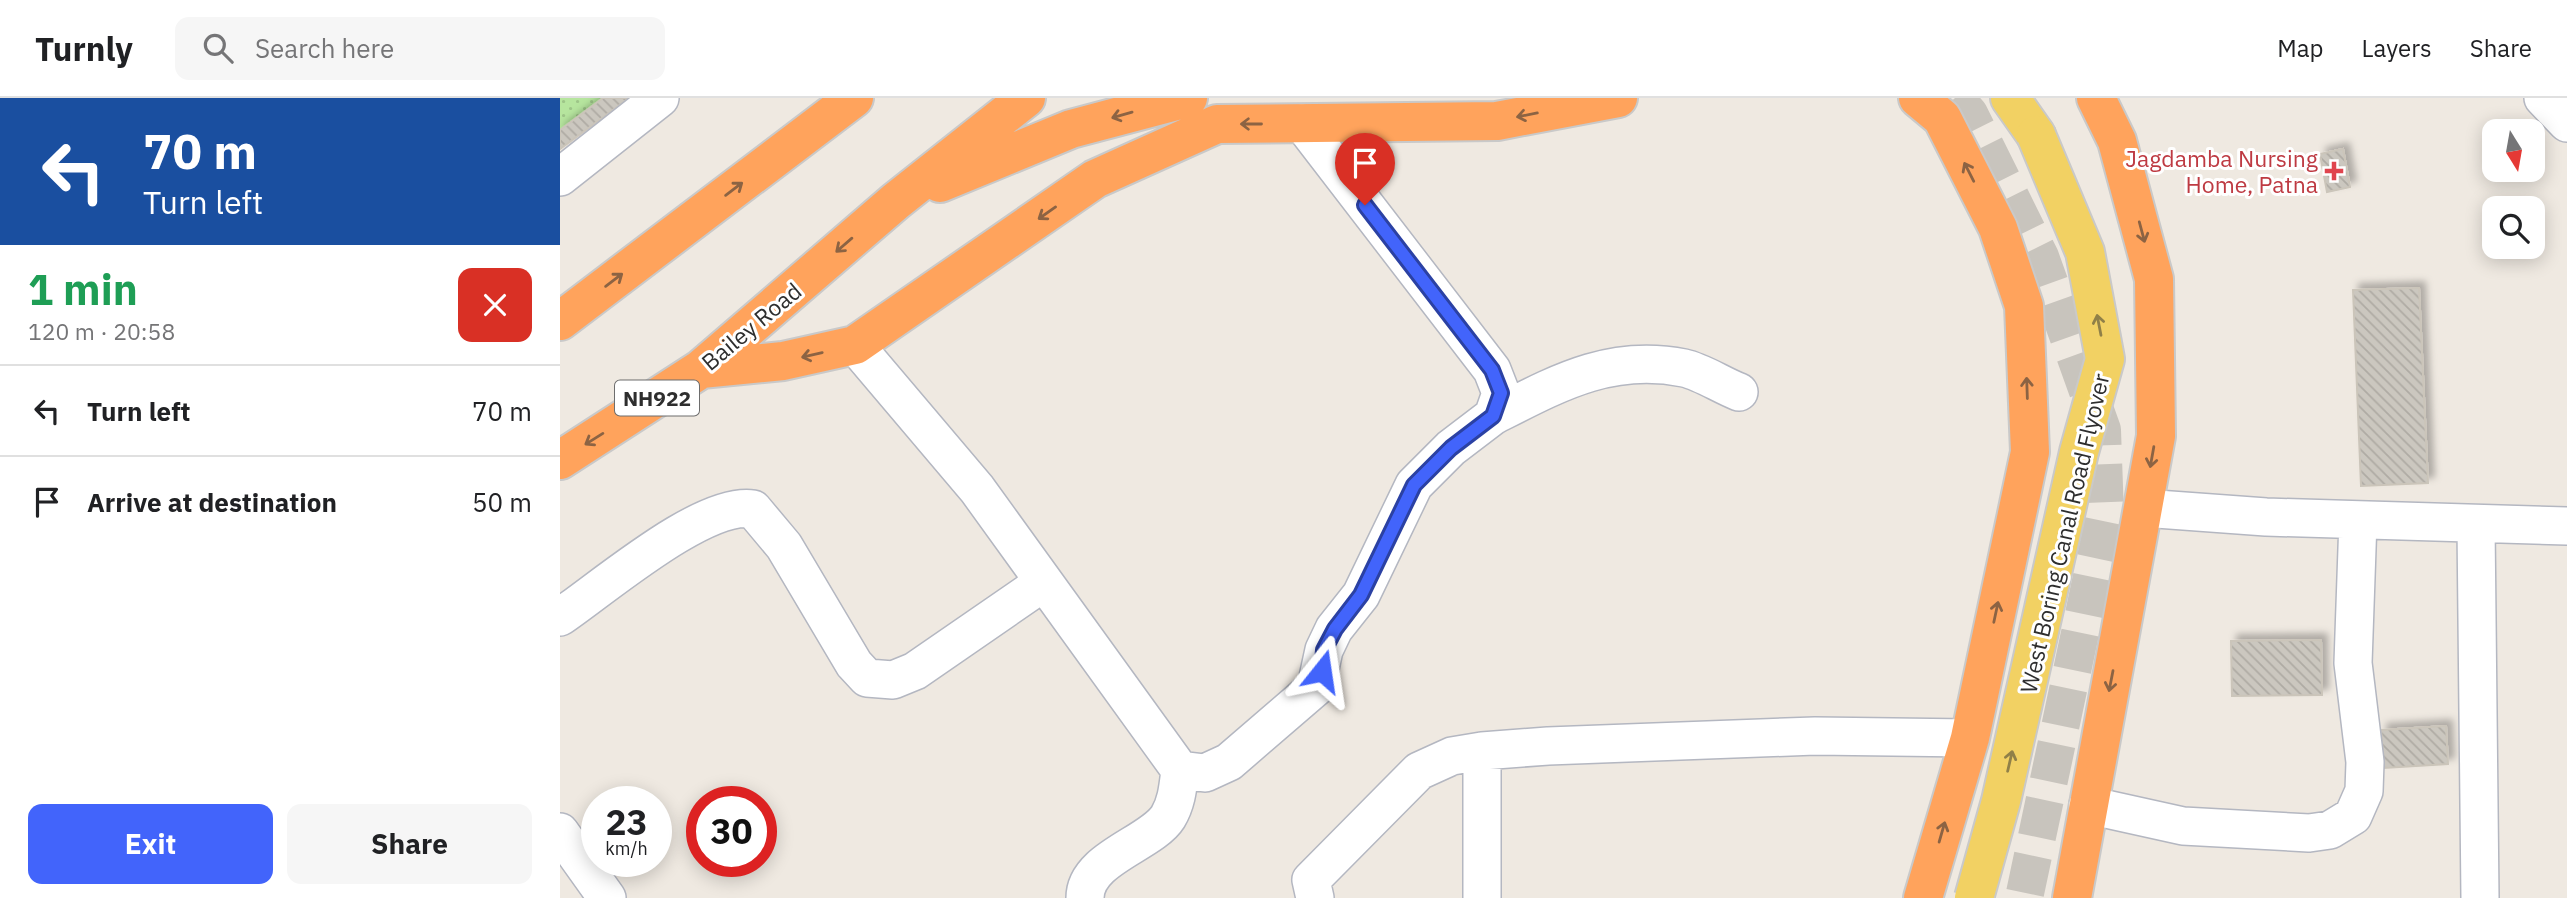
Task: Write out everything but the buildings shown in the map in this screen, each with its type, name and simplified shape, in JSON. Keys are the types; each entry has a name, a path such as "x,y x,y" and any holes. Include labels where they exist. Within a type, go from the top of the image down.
{"highway":[{"name":"NH922","path":"895,201 1026,98"},
{"path":"895,201 1071,129 1188,98"},
{"path":"701,369 783,361 855,345 1095,179 1217,124 1497,121 1618,98"},
{"path":"1918,98 1942,118 1998,229 2024,306 2030,452 1970,738 1923,898"},
{"path":"2072,898 2156,436 2154,279 2117,141 2096,98"},
{"path":"560,321 846,102"},
{"name":"Bailey Road","path":"560,460 701,369 895,201"}],"main road":[{"name":"West Boring Canal Road Flyover","path":"1975,898 2001,801 2079,452 2105,359 2085,252 2036,135 2010,98"}],"street":[{"path":"560,177 660,98"},
{"path":"2543,98 2567,123"},
{"path":"1302,123 1492,370 1501,393 1493,416"},
{"path":"855,345 977,489 1180,770 1178,794 1167,819 1122,849 1097,872 1085,891 1085,898"},
{"path":"1180,770 1205,773 1229,762 1317,687 1324,650 1335,629 1361,595 1414,485 1451,448 1493,416 1570,377 1614,367 1654,364 1687,368 1739,392"},
{"path":"560,617 686,529 717,512 738,506 753,509 784,546 854,664 867,678 893,680 915,671 1044,582"},
{"path":"2143,508 2358,520 2567,526"},
{"path":"2088,805 2183,826 2297,832 2330,830 2353,816 2364,791 2365,762 2353,663 2358,520"},
{"path":"2476,525 2480,898"},
{"path":"1315,898 1311,880 1419,771 1452,757 1482,751 1815,736 1970,738"},
{"path":"1482,751 1482,898"},
{"path":"560,832 607,898"}],"green space":[{"path":"560,98 625,98 568,142 560,129"}],"tunnel":[{"path":"1955,98 1969,114 2040,257 2102,430 2105,515 2024,898"}],"place":[{"name":"Jagdamba Nursing Home, Patna","path":"2334,171"}],"route":[{"path":"1322,671 1324,650 1335,629 1361,595 1414,485 1451,448 1493,416 1501,393 1492,370 1365,205"}]}
